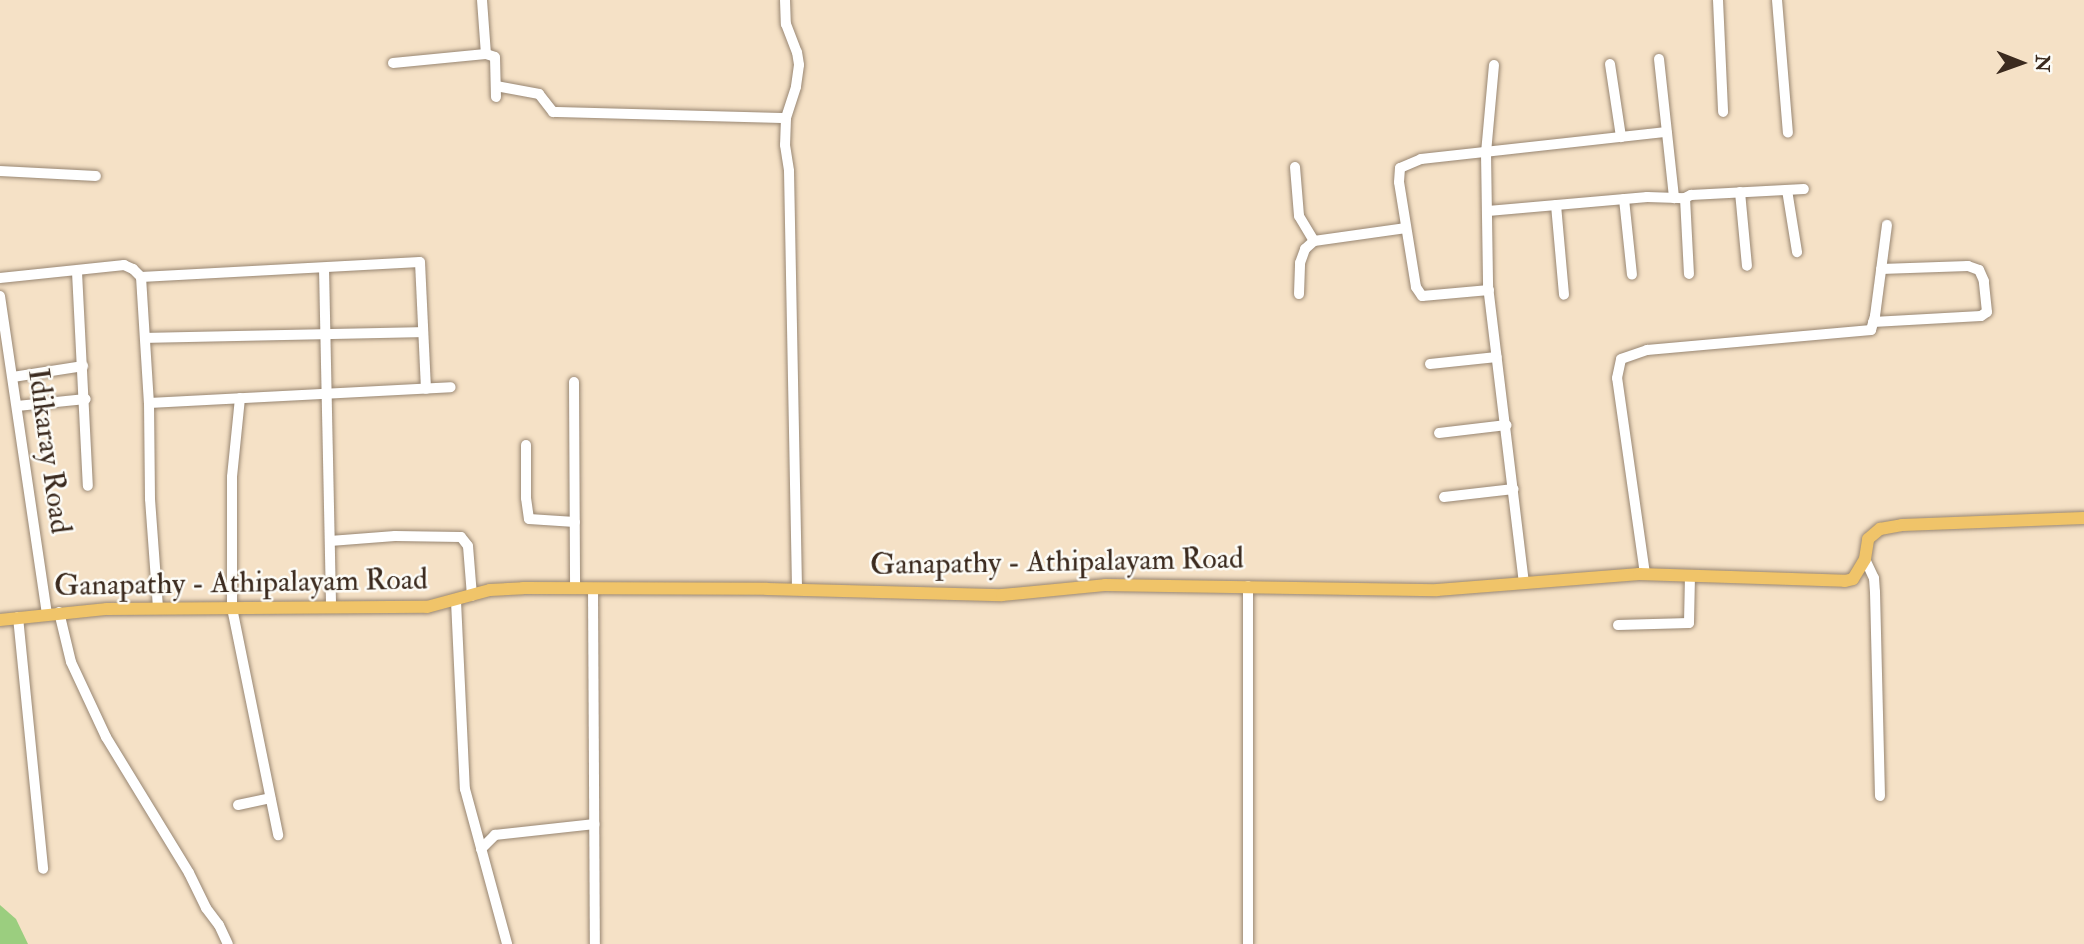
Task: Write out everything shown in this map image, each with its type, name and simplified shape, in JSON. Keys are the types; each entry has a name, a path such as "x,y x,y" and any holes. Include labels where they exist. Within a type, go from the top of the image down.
{"main road":[{"name":"Ganapathy - Athipalayam Road","path":"0,620 53,613 158,608 427,607 489,590 575,588 797,589 1002,595 1105,585 1437,590 1645,574 1844,581 1853,579 1866,559 1868,539 1873,533 1902,525 2084,518"}],"street":[{"path":"482,0 486,54"},
{"path":"785,0 786,24 799,65 796,87 786,118 797,589"},
{"path":"1718,0 1723,112"},
{"path":"1777,0 1787,133"},
{"path":"393,63 486,54 495,57 496,92 541,95 553,112 786,118"},
{"path":"1659,59 1667,132 1689,275"},
{"path":"1610,64 1621,137"},
{"path":"1494,65 1486,153 1489,290 1524,582"},
{"path":"1489,290 1422,296 1413,278 1399,182 1400,168 1421,159 1667,132"},
{"path":"1295,167 1299,216 1314,241"},
{"path":"0,170 96,176"},
{"path":"1488,211 1624,199 1804,189"},
{"path":"1787,190 1797,252"},
{"path":"1740,192 1747,266"},
{"path":"1624,199 1632,275"},
{"path":"1556,205 1564,295"},
{"path":"1645,574 1617,378 1621,359 1647,350 1871,330 1887,225"},
{"path":"1299,294 1300,263 1305,249 1314,241 1405,228"},
{"path":"141,277 420,262 426,389"},
{"path":"0,278 124,265 133,268 141,277 149,403 150,499 158,608"},
{"path":"1873,322 1981,316 1987,312 1984,281 1979,270 1968,266 1881,270"},
{"path":"324,268 331,607"},
{"path":"77,272 86,399 88,486"},
{"name":"Idikaray Road","path":"0,296 53,613 71,662 106,737 189,873 228,944"},
{"path":"146,338 423,332"},
{"path":"1430,363 1497,357"},
{"path":"13,377 83,366"},
{"path":"574,382 575,588"},
{"path":"149,403 451,387"},
{"path":"240,398 232,477 232,608 278,835"},
{"path":"17,406 86,399"},
{"path":"1439,433 1507,425"},
{"path":"526,445 526,498 529,519 575,522"},
{"path":"1444,496 1514,489"},
{"path":"330,541 396,536 461,537 468,546 472,596"},
{"path":"1866,559 1874,578 1875,592 1880,796"},
{"path":"1618,625 1689,623 1690,575"},
{"path":"1248,586 1248,944"},
{"path":"593,588 595,944"},
{"path":"456,601 465,789 507,944"},
{"path":"18,617 43,869"},
{"path":"238,805 270,798"},
{"path":"481,849 495,835 594,824"}],"green space":[{"path":"0,905 16,919 28,944 0,944"}]}
